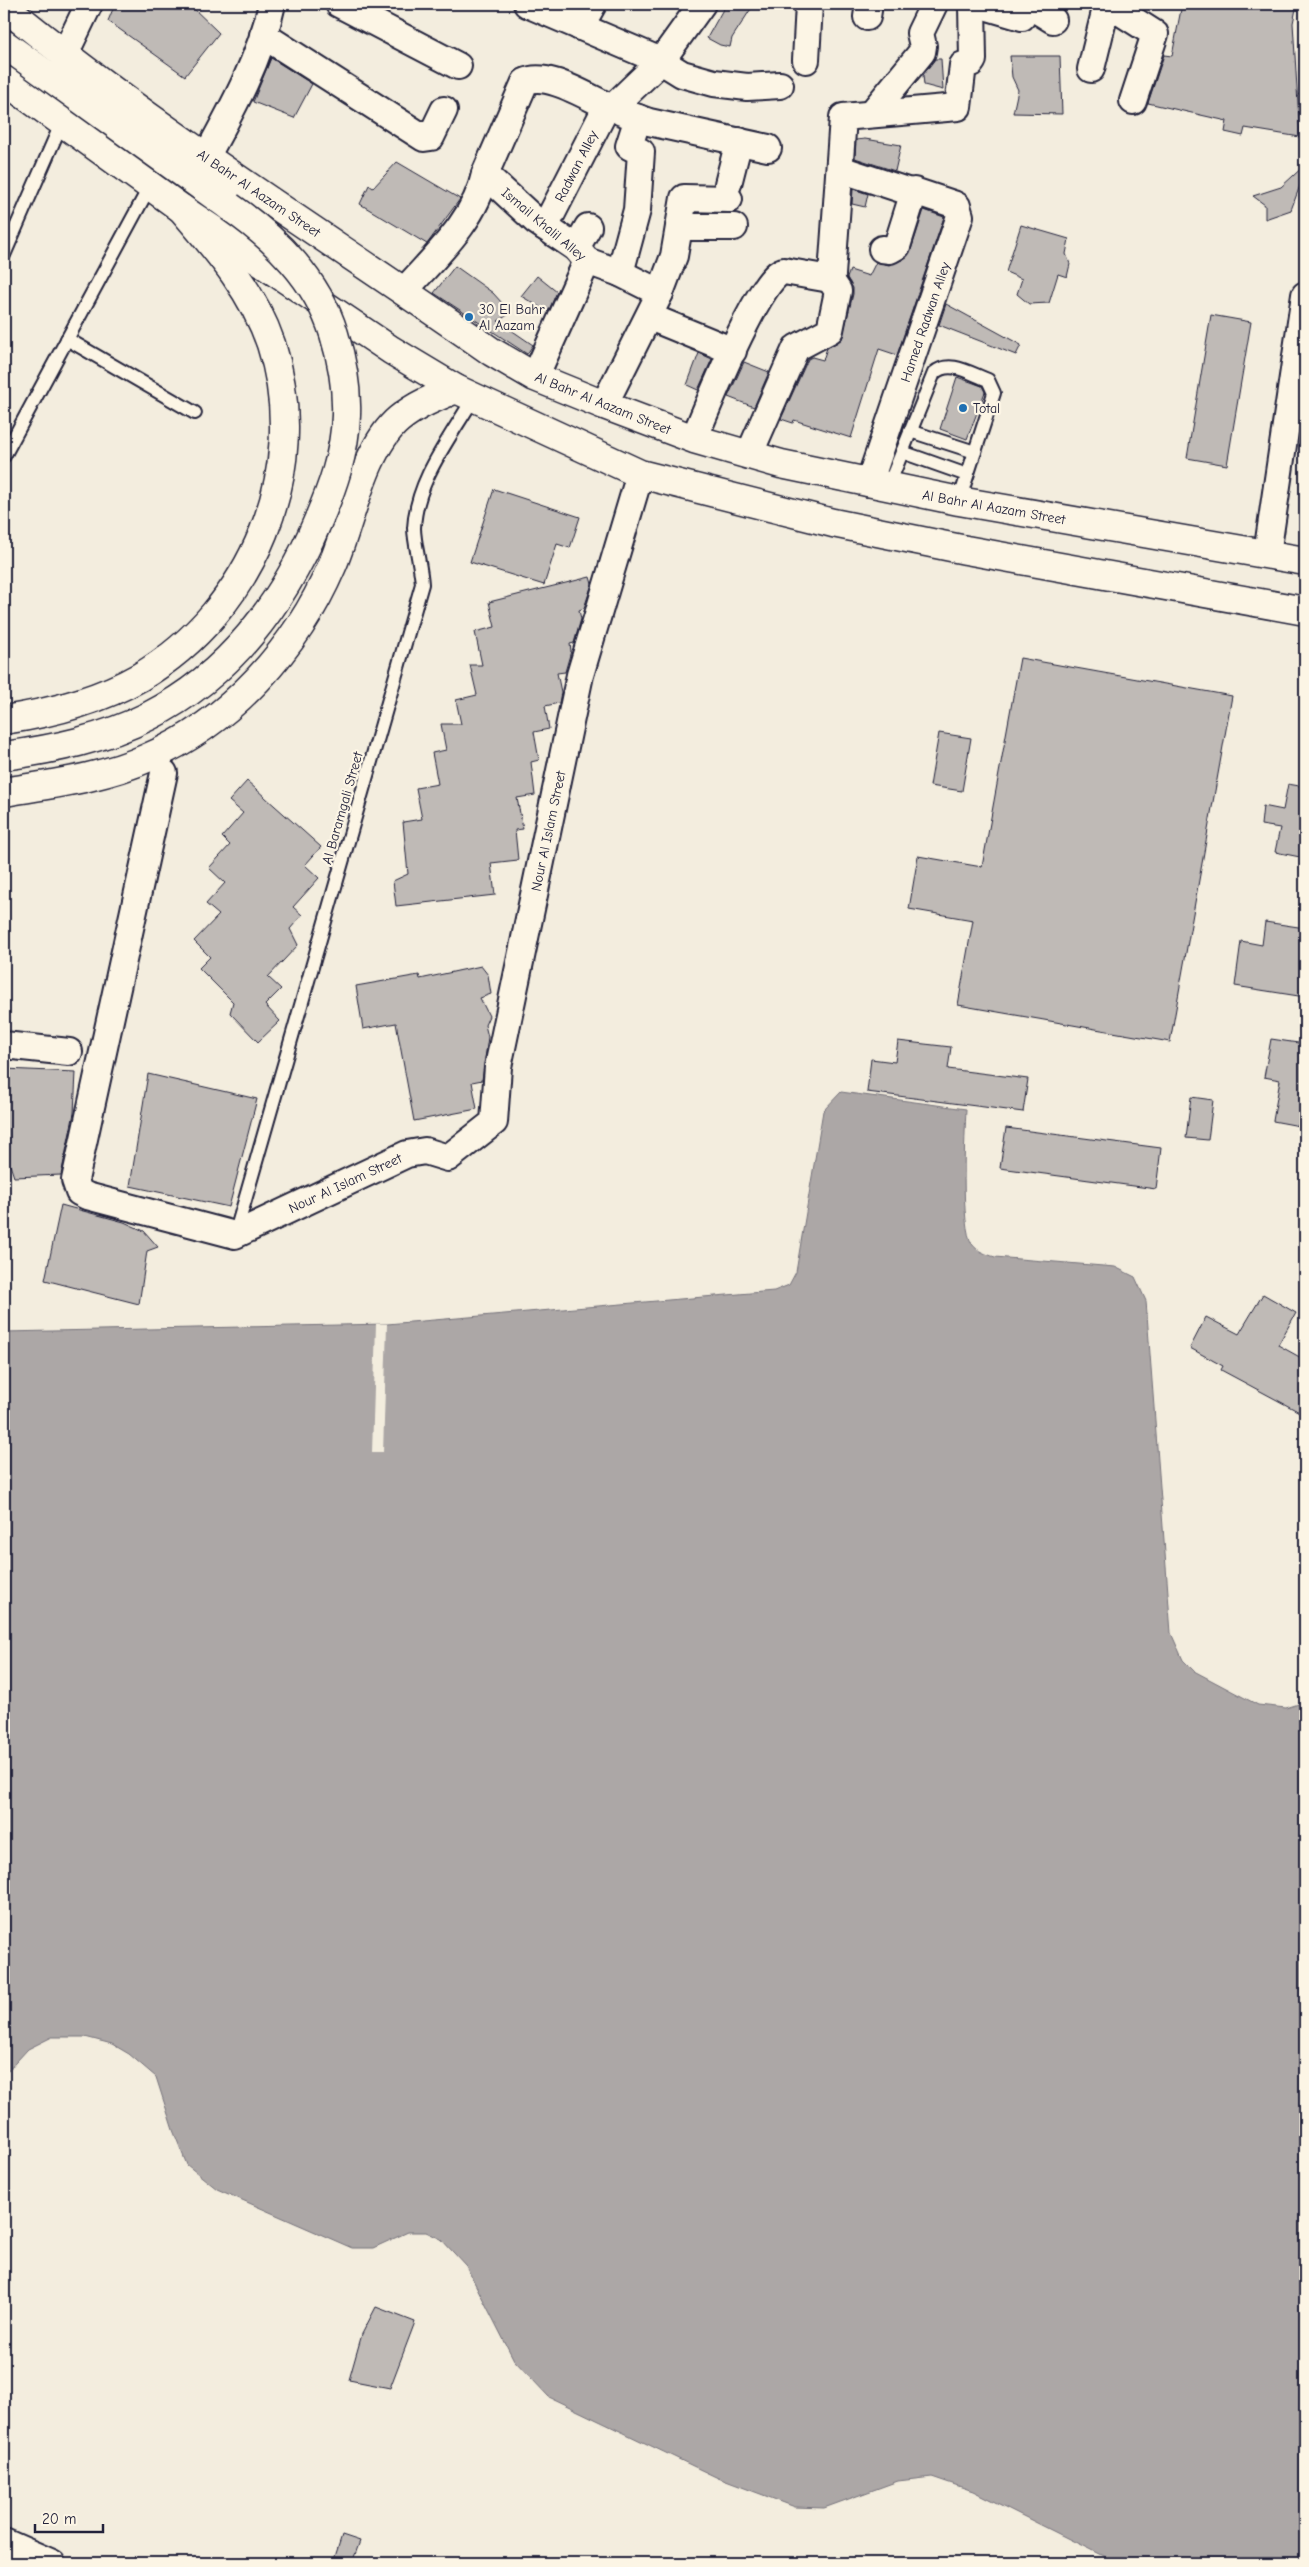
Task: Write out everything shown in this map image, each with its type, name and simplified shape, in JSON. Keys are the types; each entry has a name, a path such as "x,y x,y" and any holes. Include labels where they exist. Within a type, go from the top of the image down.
{"main road":[{"name":"Al Bahr Al Aazam Street","path":"4,6 64,56 206,157 492,352 535,377 694,439 749,455 878,485 959,501 1305,561"},
{"path":"4,44 184,176 264,231 293,260 316,295 333,332 343,373 346,414 341,456 330,496 304,553 282,593 256,630 224,663 189,692 151,716 110,734 66,746 4,756"},
{"path":"4,80 182,209 391,350 465,393 640,474 833,523 966,550 1305,611"},
{"path":"4,720 39,715 91,700 140,677 184,645 222,606 252,560 269,519 280,476 284,432 280,388 271,344 254,303 230,266 182,209"},
{"path":"4,792 93,775 146,759 196,733 241,696 280,654 308,611 332,567 378,444 398,420 424,402 465,393"}],"street":[{"path":"64,56 89,4"},
{"path":"206,157 233,108 255,61 272,4"},
{"path":"339,4 458,66"},
{"path":"527,4 661,61 682,74 714,83 747,87 780,85"},
{"path":"580,27 593,4"},
{"name":"Radwan Alley","path":"545,227 609,107 661,61 702,4"},
{"path":"806,60 809,4"},
{"path":"872,113 922,52 923,46 920,33 934,4"},
{"path":"830,279 832,275 826,229 840,168 843,117 958,107 963,65 972,63 973,60 972,4"},
{"path":"978,4 1025,10 1053,20"},
{"path":"1091,70 1107,4 1155,34 1133,101"},
{"path":"263,35 424,138 431,137 444,110"},
{"path":"404,291 470,212 482,189 485,174 525,82 534,77 549,80 638,118 768,148"},
{"path":"620,273 637,210 640,151 629,146 638,118"},
{"path":"604,405 650,317 660,293 674,256 684,198 729,192 739,141"},
{"name":"Hamed Radwan Alley","path":"840,168 911,193 914,191 953,204 957,206 960,216 878,485"},
{"name":"Ismail Khalil Alley","path":"485,174 545,227 584,245 620,273 660,293"},
{"path":"882,249 890,250 897,246 913,199 911,193"},
{"path":"679,227 734,227"},
{"path":"535,377 584,245"},
{"path":"694,439 754,304 779,271 830,279 834,282 838,291 830,330 796,348 749,455"},
{"path":"1266,554 1305,295"},
{"path":"650,317 733,351"},
{"name":"Nour Al Islam Street","path":"235,1235 407,1154 425,1151 448,1158 494,1122 498,1067 580,675 640,474"},
{"path":"164,773 75,1185 79,1192 87,1196 235,1235"},
{"path":"4,1045 69,1052"},
{"path":"4,2542 52,2563"}],"lane":[{"path":"4,255 62,122"},
{"path":"4,456 150,186"},
{"path":"67,339 195,413"},
{"path":"878,485 902,452 934,372 939,368 951,366 988,380 993,387 994,393 959,501"},
{"name":"Al Baramgali Street","path":"235,1235 422,584 414,530 416,506 424,482 465,393"},
{"path":"910,431 975,452"},
{"path":"902,452 967,475"}],"shaded area":[{"path":"841,1092 966,1109 964,1180 966,1219 968,1234 972,1244 980,1251 995,1257 1115,1267 1135,1277 1146,1301 1171,1633 1183,1660 1194,1671 1258,1705 1286,1708 1305,1702 1305,2563 1117,2563 973,2491 932,2477 898,2481 824,2508 795,2507 718,2478 549,2397 514,2360 466,2266 441,2239 426,2232 408,2232 373,2248 352,2248 217,2189 187,2165 173,2130 156,2077 129,2054 112,2044 85,2037 52,2037 28,2049 4,2075 4,1332 387,1324 774,1291 789,1285 796,1272 823,1111"}],"pier":[{"path":"376,1324 387,1324 383,1452 372,1452"}],"building":[{"path":"115,4 189,4 219,33 185,76 108,21"},
{"path":"726,4 754,4 732,38 730,47 720,45 707,38"},
{"path":"1182,4 1297,4 1293,23 1300,137 1245,128 1243,136 1225,132 1227,121 1148,103 1164,55 1172,56"},
{"path":"1010,56 1060,56 1062,114 1013,113 1018,90 1012,77"},
{"path":"271,58 312,84 294,118 253,102"},
{"path":"935,59 941,59 943,90 924,85 923,75"},
{"path":"865,139 901,145 895,171 855,158 856,140"},
{"path":"397,162 460,199 427,244 360,204 369,185 373,188"},
{"path":"1305,165 1305,172 1291,210 1265,219 1265,205 1253,196 1281,187"},
{"path":"853,189 868,194 865,207 852,204"},
{"path":"924,210 944,217 897,355 879,349 851,438 794,420 793,423 781,419 808,359 812,357 823,360 827,348 842,339 853,294 853,288 847,278 850,270 869,276 876,262 889,265 904,259 911,250"},
{"path":"1021,225 1069,239 1066,254 1070,264 1067,277 1058,274 1049,303 1029,304 1017,294 1022,279 1006,272"},
{"path":"455,266 493,293 511,313 498,321 533,345 527,354 434,293"},
{"path":"537,276 557,292 548,312 521,296"},
{"path":"946,304 1021,345 1016,355 939,325"},
{"path":"1211,315 1251,322 1227,465 1187,458"},
{"path":"699,353 712,359 698,390 687,385"},
{"path":"744,362 769,372 754,407 728,397"},
{"name":"Total","path":"957,377 982,386 985,392 967,439 940,429"},
{"path":"494,489 580,517 570,548 557,544 544,585 470,562"},
{"path":"590,577 592,584 584,608 579,610 581,619 574,643 570,644 571,651 565,672 557,673 561,692 559,703 545,706 549,729 534,732 539,760 531,762 535,795 517,798 523,829 515,830 518,860 491,863 495,895 396,906 393,881 408,874 403,822 422,819 416,788 438,784 432,753 446,750 441,724 461,724 456,700 477,695 470,665 482,665 475,632 495,627 489,602"},
{"path":"1020,658 1232,696 1170,1042 958,1005 973,920 909,909 918,856 982,867"},
{"path":"939,733 971,738 962,791 930,786"},
{"path":"247,781 321,847 305,865 319,878 293,907 302,915 290,929 298,945 268,977 281,989 265,1005 280,1021 258,1042 230,1013 233,1002 199,968 210,957 194,941 219,915 206,904 225,883 209,868 230,845 222,837 243,813 229,801"},
{"path":"1288,784 1305,787 1305,858 1275,852 1280,828 1261,825 1263,806 1283,810"},
{"path":"1265,922 1305,928 1305,997 1235,986 1241,941 1262,945"},
{"path":"481,966 488,975 491,994 480,998 489,1016 485,1025 488,1037 482,1080 472,1082 477,1109 414,1121 396,1023 363,1029 356,986 419,975 420,979"},
{"path":"1271,1039 1305,1044 1305,1127 1273,1121 1280,1080 1264,1077"},
{"path":"898,1041 951,1047 948,1069 1028,1079 1023,1112 867,1092 871,1059 895,1062"},
{"path":"4,1069 76,1072 74,1113 61,1175 14,1177 10,1165 4,1163"},
{"path":"148,1074 257,1099 229,1207 130,1186"},
{"path":"1191,1097 1213,1100 1208,1140 1186,1138"},
{"path":"1006,1128 1161,1148 1156,1189 1000,1168"},
{"path":"61,1205 124,1222 144,1231 158,1247 147,1251 139,1304 45,1280"},
{"path":"1263,1294 1296,1313 1278,1345 1305,1360 1305,1415 1221,1370 1223,1366 1190,1348 1206,1317 1239,1334"},
{"path":"376,2307 415,2322 390,2388 349,2380 362,2334"},
{"path":"342,2535 360,2541 352,2563 333,2563"}],"place":[{"name":"30 El Bahr Al Aazam","path":"469,317"},
{"name":"Total","path":"963,408"}]}
